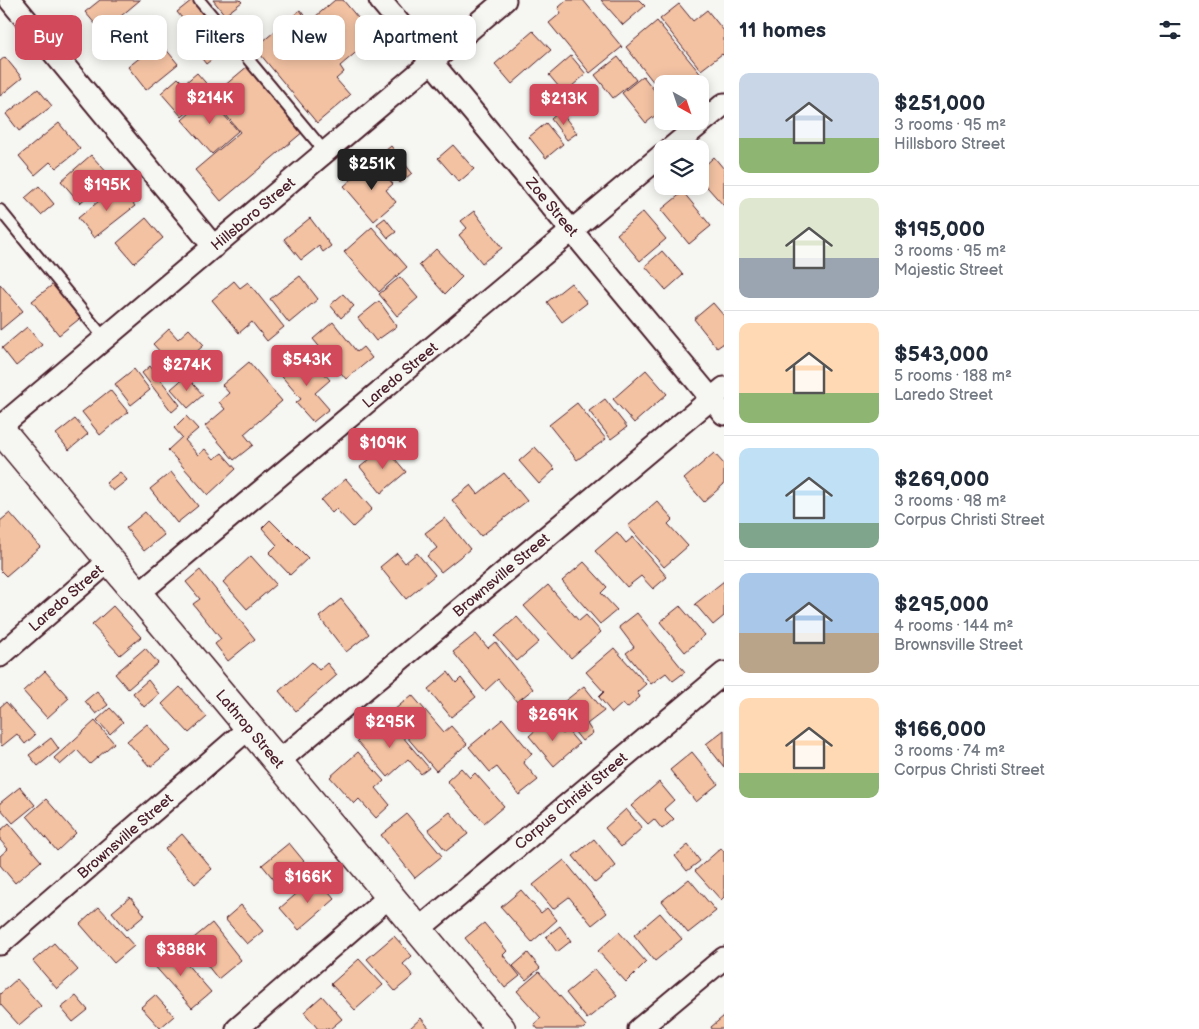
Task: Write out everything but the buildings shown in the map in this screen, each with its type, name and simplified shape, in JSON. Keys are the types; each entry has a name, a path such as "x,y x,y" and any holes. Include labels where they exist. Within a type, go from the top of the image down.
{"street":[{"path":"10,0 214,247"},
{"name":"Zoe Street","path":"380,0 571,231 720,400"},
{"name":"Hillsboro Street","path":"0,428 326,153 431,61 506,0"},
{"path":"681,140 724,104"},
{"name":"Laredo Street","path":"138,594 654,162"},
{"name":"Brownsville Street","path":"278,762 720,400"},
{"name":"Lathrop Street","path":"0,428 501,1029"},
{"name":"Laredo Street","path":"0,656 110,560"},
{"name":"Corpus Christi Street","path":"418,930 724,673"},
{"name":"Brownsville Street","path":"0,944 249,728"},
{"path":"237,1029 390,896"},
{"path":"639,1029 724,958"}],"lane":[{"path":"199,0 326,153"},
{"path":"0,210 105,339"}]}
